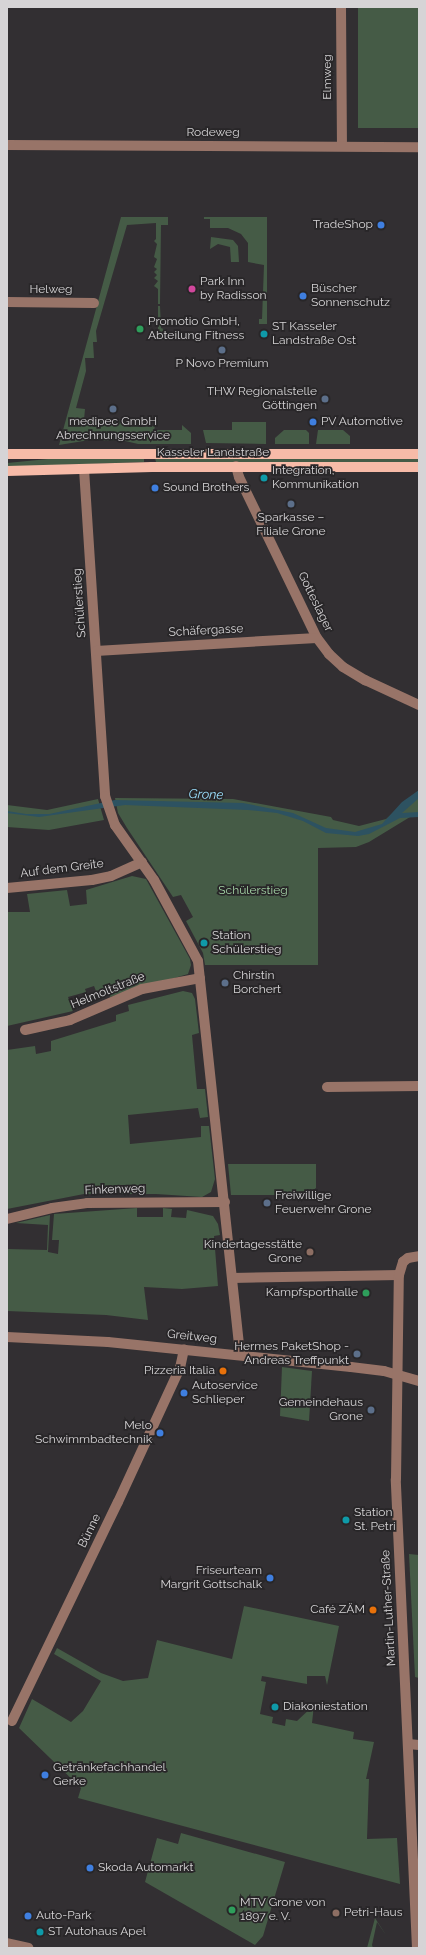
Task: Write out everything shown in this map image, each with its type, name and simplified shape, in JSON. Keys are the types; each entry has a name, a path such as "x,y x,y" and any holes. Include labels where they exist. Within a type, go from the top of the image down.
{"main road":[{"name":"Kasseler Landstraße","path":"7,454 419,454"},
{"name":"Kasseler Landstraße","path":"7,471 236,466 419,467"}],"street":[{"name":"Elmweg","path":"341,7 342,146"},
{"name":"Rodeweg","path":"7,145 419,147"},
{"name":"Helweg","path":"7,302 94,303"},
{"name":"Gotteslager","path":"236,466 239,477 317,638 343,667 385,691 419,705"},
{"name":"Schülerstieg","path":"84,469 106,799 116,825 142,862 197,956 225,1202 240,1355"},
{"name":"Schäfergasse","path":"96,651 317,638"},
{"name":"Auf dem Greite","path":"7,888 92,880 111,876 142,862"},
{"name":"Helmoltstraße","path":"25,1030 70,1020 142,989 200,978"},
{"path":"327,1087 419,1086"},
{"name":"Finkenweg","path":"7,1219 46,1209 87,1203 225,1202"},
{"path":"232,1278 400,1271 408,1258 419,1256"},
{"name":"Martin-Luther-Straße","path":"400,1271 396,1479 417,1948"},
{"name":"Greitweg","path":"7,1337 184,1349 384,1371 419,1381"},
{"name":"Bünne","path":"12,1721 118,1502 180,1368 184,1349"},
{"path":"408,1744 419,1745"},
{"path":"7,1943 28,1948"}],"green space":[{"path":"358,7 419,7 419,128 358,128"},
{"path":"121,217 168,217 168,225 161,225 160,304 158,304 158,289 154,286 158,281 154,278 157,275 154,272 157,269 154,267 157,259 154,257 157,244 154,241 156,239 156,223 127,225 96,331 97,342 93,342 94,358 85,358 86,371 76,408 85,409 84,420 121,420 130,425 130,423 140,427 155,426 154,430 182,430 182,425 191,433 191,444 138,444 121,440 103,441 102,438 59,445"},
{"path":"204,217 267,217 267,324 259,324 259,319 262,319 264,265 248,262 248,243 241,234 228,228 210,228 210,219 204,219"},
{"path":"211,237 233,240 238,246 239,262 231,262 230,247 218,244 210,249"},
{"path":"158,306 160,306 161,328 166,330 166,337 162,340 158,338"},
{"path":"232,422 266,422 266,444 206,443 203,430 232,430"},
{"path":"284,430 306,430 309,433 309,444 275,444 275,438"},
{"path":"318,430 343,430 350,436 350,444 316,444"},
{"path":"58,458 144,458 144,462 7,467 7,463"},
{"path":"155,458 419,458 419,462 156,462"},
{"name":"Schülerstieg","path":"419,790 419,817 410,817 369,842 356,847 318,848 318,965 205,965 203,953 186,921 193,917 181,895 173,897 127,828 118,813 115,798 233,799 331,817 333,820 359,826 386,819"},
{"path":"98,799 104,820 49,830 7,827 7,805 47,810"},
{"path":"132,876 146,879 190,959 191,965 188,974 110,997 107,988 96,991 94,986 85,989 86,992 68,997 73,1011 7,1026 7,912 30,912 27,894 67,890 70,906 87,904 86,890"},
{"path":"183,991 192,993 195,999 199,1033 192,1035 197,1089 205,1089 208,1117 200,1118 198,1108 128,1115 130,1144 201,1137 201,1126 209,1126 215,1179 211,1192 202,1197 156,1194 84,1194 7,1209 7,1050 35,1046 36,1054 51,1051 51,1041 116,1021 116,1015 129,1011 128,1005"},
{"path":"228,1164 316,1164 316,1188 306,1195 231,1195"},
{"path":"137,1208 137,1217 163,1217 163,1208 172,1209 171,1217 186,1218 187,1210 213,1216 218,1224 220,1235 214,1236 218,1286 182,1289 144,1287 148,1320 106,1315 7,1311 7,1249 47,1250 48,1225 16,1223 50,1215 48,1252 58,1254 59,1240 52,1240 54,1214"},
{"path":"282,1367 312,1371 309,1421 280,1416"},
{"path":"409,1554 419,1555 419,1678 415,1677"},
{"path":"244,1606 339,1626 327,1685 325,1676 307,1676 307,1684 262,1676 261,1681 266,1682 260,1714 273,1717 272,1723 285,1726 286,1719 297,1721 314,1705 312,1723 354,1732 353,1739 374,1742 366,1779 369,1779 367,1839 397,1838 400,1884 78,1798 81,1788 19,1728 32,1699 71,1722 83,1711 101,1681 54,1654 57,1648 101,1673 123,1681 148,1678 157,1640 232,1659"},
{"name":"MTV Grone von 1897 e. V.","path":"181,1833 285,1862 263,1936 255,1945 145,1882 157,1838 178,1844"},
{"path":"375,1918 386,1935 377,1922 372,1945 373,1948 367,1948"}],"water":[{"path":"419,790 419,798 402,813 419,812 419,817 400,818 369,834 358,836 326,833 303,821 277,813 248,810 125,805 39,817 7,813 7,811 26,814 49,814 115,800 243,803 293,813 326,828 355,832 382,824 402,802"}],"place":[{"name":"TradeShop","path":"381,225"},
{"name":"Park Inn by Radisson","path":"192,289"},
{"name":"Büscher Sonnenschutz","path":"303,296"},
{"name":"Promotio GmbH, Abteilung Fitness","path":"140,329"},
{"name":"ST Kasseler Landstraße Ost","path":"264,334"},
{"name":"P Novo Premium","path":"222,350"},
{"name":"THW Regionalstelle Göttingen","path":"325,399"},
{"name":"medipec GmbH Abrechnungsservice","path":"113,409"},
{"name":"PV Automotive","path":"313,422"},
{"name":"Integration, Kommunikation","path":"264,478"},
{"name":"Sound Brothers","path":"155,488"},
{"name":"Sparkasse – Filiale Grone","path":"291,504"},
{"name":"Station Schülerstieg","path":"204,943"},
{"name":"Chirstin Borchert","path":"225,983"},
{"name":"Freiwillige Feuerwehr Grone","path":"267,1203"},
{"name":"Kindertagesstätte Grone","path":"310,1252"},
{"name":"Kampfsporthalle","path":"366,1293"},
{"name":"Hermes PaketShop - Andreas Treffpunkt","path":"357,1354"},
{"name":"Pizzeria Italia","path":"223,1371"},
{"name":"Autoservice Schlieper","path":"184,1393"},
{"name":"Gemeindehaus Grone","path":"371,1410"},
{"name":"Melo Schwimmbadtechnik","path":"160,1433"},
{"name":"Station St. Petri","path":"346,1520"},
{"name":"Friseurteam Margrit Gottschalk","path":"270,1578"},
{"name":"Café ZÄM","path":"373,1610"},
{"name":"Diakoniestation","path":"275,1707"},
{"name":"Getränkefachhandel Gerke","path":"45,1775"},
{"name":"Skoda Automarkt","path":"90,1868"},
{"name":"MTV Grone von 1897 e. V.","path":"232,1910"},
{"name":"Petri-Haus","path":"336,1913"},
{"name":"Auto-Park","path":"28,1916"},
{"name":"ST Autohaus Apel","path":"40,1932"}],"water label":[{"name":"Grone","path":"206,795"}]}
